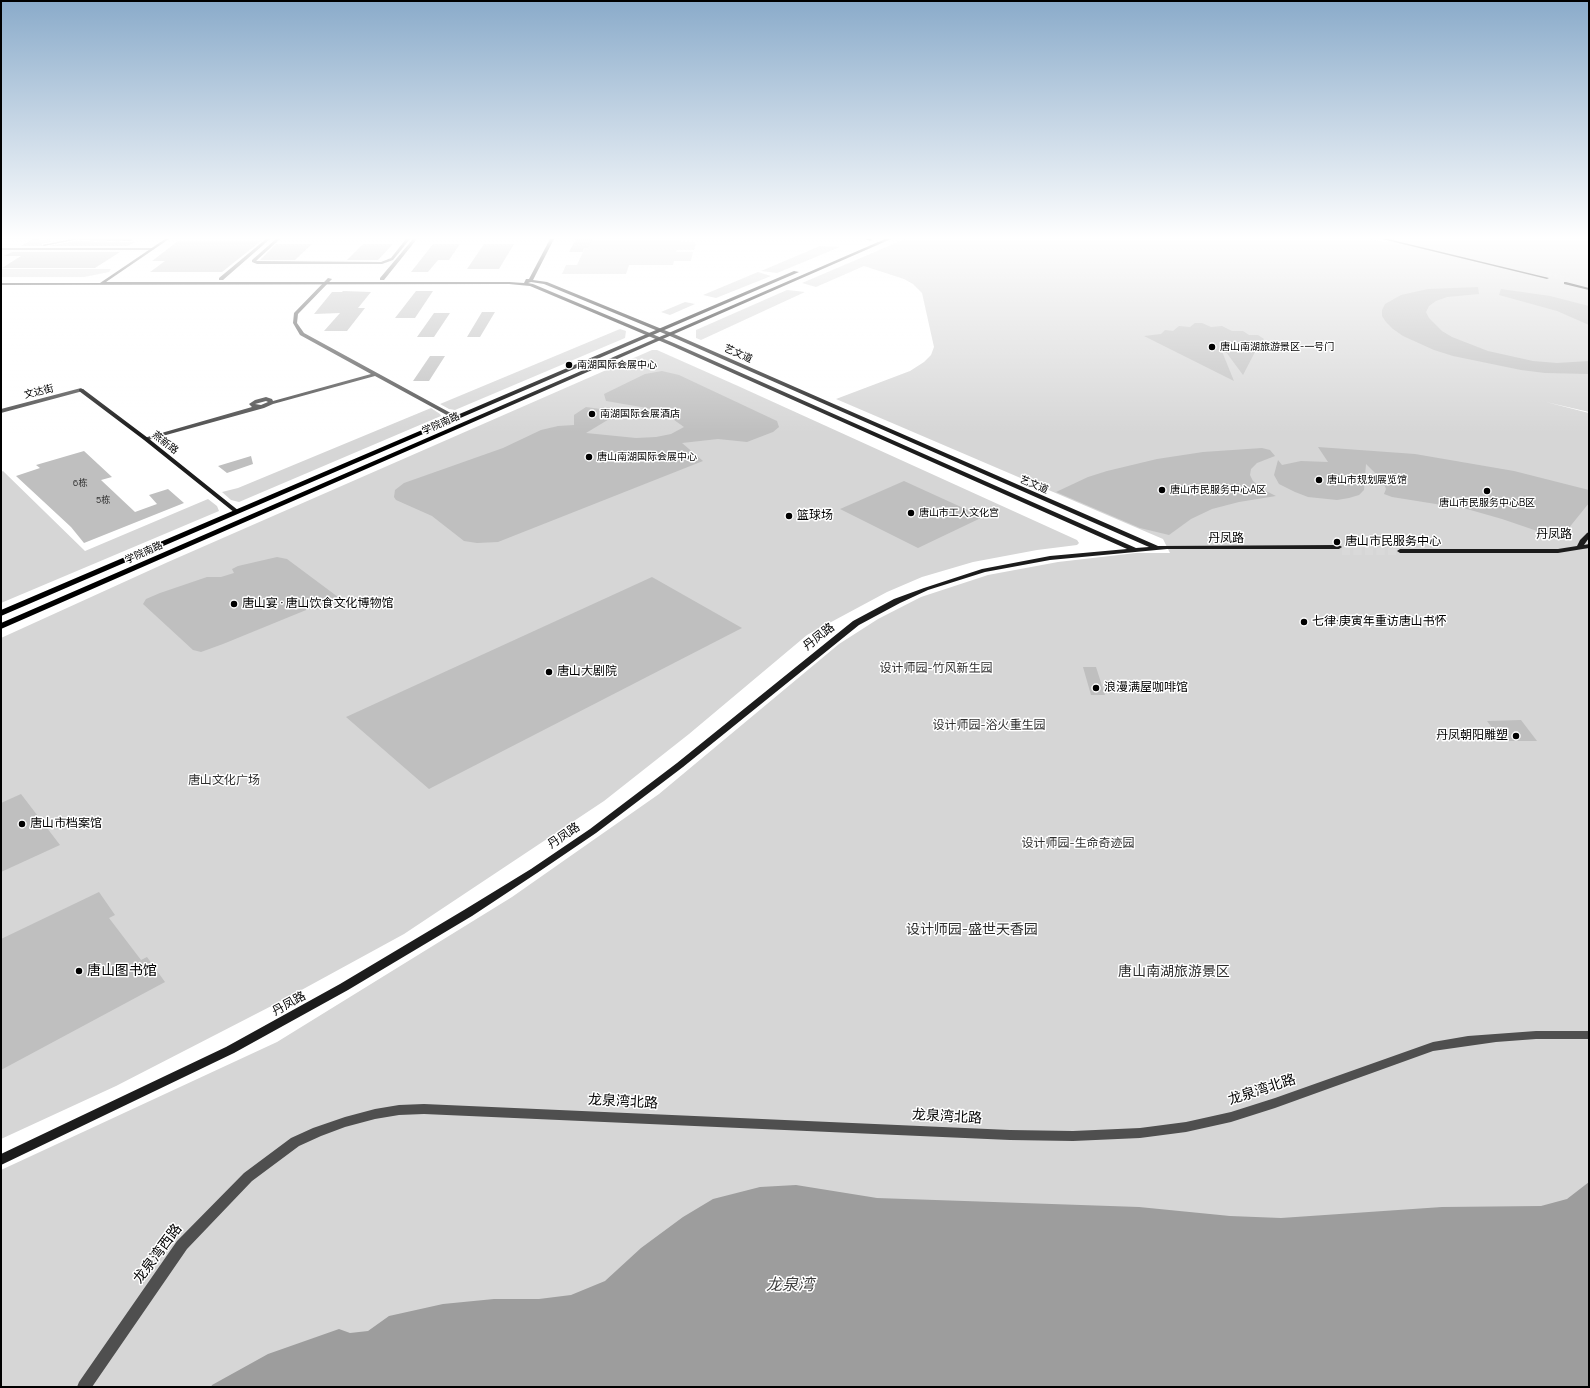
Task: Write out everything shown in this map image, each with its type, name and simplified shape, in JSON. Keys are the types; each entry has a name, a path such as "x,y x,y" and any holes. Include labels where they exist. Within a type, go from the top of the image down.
{"main road":[{"name":"艺文道","path":"576,304 897,443 1134,549"},
{"name":"艺文道","path":"596,304 661,330 1157,548"},
{"name":"学院南路","path":"1,613 722,304"},
{"name":"学院南路","path":"1,626 743,304"},
{"name":"燕新路","path":"80,390 146,439 237,512"},
{"path":"897,443 907,438"},
{"path":"1580,547 1582,541 1589,534"},
{"name":"丹凤路","path":"1398,549 1558,551 1589,546"},
{"name":"丹凤路","path":"1,1160 230,1050 344,987 475,909 552,859 635,800 856,623 898,601 926,589 984,570 1050,558 1134,549 1157,548 1341,549 1134,549"}],"street":[{"path":"306,304 296,314 295,323 302,334 456,418"},
{"path":"140,435 252,404 257,401 370,371"},
{"path":"146,439 375,374"},
{"name":"文达街","path":"1,411 80,390"},
{"path":"266,399 270,400 271,403"},
{"path":"252,404 259,407"},
{"name":"龙泉湾北路","path":"295,1142 316,1132 345,1122 399,1110 424,1109 1010,1135 1073,1136 1140,1133 1186,1127 1231,1116 1275,1103 1433,1047 1496,1038 1536,1035 1589,1035"},
{"name":"龙泉湾西路","path":"84,1387 182,1245 248,1177 295,1142"}],"green space":[{"path":"681,304 695,304 670,315 661,312"},
{"path":"756,304 779,304 701,340 696,338 696,330"},
{"name":"唐山南湖旅游景区","path":"924,304 1589,304 1589,412 1546,402 1589,413 1589,1387 1,1387 1,1170 277,1042 512,897 659,794 839,644 878,619 921,597 988,575 1058,562 1136,553 1170,553 1163,539 836,399 910,371 924,362 931,355 934,347"},
{"path":"620,329 626,331 625,338 455,410 449,409 440,404"},
{"name":"唐山文化广场","path":"652,350 657,350 738,386 1077,540 1079,543 1077,545 1037,550 973,562 922,577 887,592 807,635 689,734 604,801 404,934 285,999 116,1086 1,1139 1,638 168,562"},
{"path":"431,408 441,416 239,502 231,500 222,492 238,488"},
{"path":"3,471 85,551 208,499 217,506 219,511 1,603 1,472"}],"water":[{"name":"龙泉湾","path":"1589,1182 1589,1387 211,1387 212,1385 268,1354 339,1329 350,1333 368,1331 389,1316 443,1304 494,1299 539,1299 571,1295 605,1281 641,1248 683,1217 713,1199 760,1187 796,1185 877,1198 1139,1207 1230,1216 1281,1218 1442,1207 1541,1206 1567,1199"}],"building":[{"path":"322,304 361,304 358,308 365,308 347,331 324,331 340,313 314,314"},
{"path":"406,304 424,304 415,318 395,318"},
{"path":"1385,304 1432,304 1426,312 1429,318 1442,331 1452,337 1488,351 1533,361 1557,363 1589,361 1589,374 1545,373 1521,370 1453,356 1434,350 1403,336 1393,329 1382,316 1382,310"},
{"path":"1531,304 1580,304 1589,306 1589,325 1557,311"},
{"path":"482,312 495,312 480,337 467,337"},
{"path":"434,313 450,313 434,337 417,337"},
{"name":"唐山南湖旅游景区-一号门","path":"1195,323 1202,323 1211,327 1222,326 1232,331 1243,331 1249,335 1258,335 1264,339 1255,352 1243,375 1223,348 1221,349 1234,381 1144,336 1161,334 1165,330 1173,331 1179,326 1190,327"},
{"path":"430,356 445,356 429,381 413,381"},
{"name":"唐山南湖国际会展中心","path":"662,371 679,375 777,421 779,427 773,432 747,442 718,439 682,443 703,461 498,542 477,543 464,541 432,516 396,500 394,497 395,490 404,483 503,448 541,430 558,426 574,425 574,415 586,407 608,410 611,418 586,433 636,438 656,437 671,434 684,427 663,413 647,408 606,401 604,394 645,374"},
{"name":"唐山市民服务中心B区","path":"1318,447 1415,454 1514,471 1589,490 1589,503 1568,529 1549,535 1467,509 1392,497 1384,494 1386,489 1383,481 1366,464 1364,490 1359,495 1349,498 1337,500 1308,497 1279,484 1274,475 1278,460 1282,465 1301,461 1328,462"},
{"name":"唐山市民服务中心A区","path":"1262,448 1270,450 1275,456 1257,463 1251,469 1250,475 1253,481 1262,489 1276,496 1239,502 1212,509 1191,519 1169,535 1140,528 1056,492 1088,477 1157,459 1203,452"},
{"path":"84,451 112,477 101,480 135,512 157,504 149,495 168,489 184,503 84,543 71,527 16,476 40,468 36,465"},
{"path":"251,456 253,464 227,473 218,466"},
{"name":"唐山市工人文化宫","path":"904,481 983,517 918,548 840,509"},
{"name":"唐山宴 · 唐山饮食文化博物馆","path":"277,557 287,559 338,597 201,652 193,650 143,604 146,599 160,593 207,577 221,577 234,573 232,569 238,566"},
{"name":"唐山大剧院","path":"652,577 742,628 429,789 346,717"},
{"name":"浪漫满屋咖啡馆","path":"1083,667 1096,667 1105,695 1091,695"},
{"name":"丹凤朝阳雕塑","path":"1521,720 1537,741 1502,741 1487,721"},
{"name":"唐山市档案馆","path":"21,794 60,845 1,872 1,803"},
{"name":"唐山图书馆","path":"99,892 115,915 109,918 141,960 147,957 165,982 1,1070 1,939"}],"tunnel":[{"path":"1342,551 1400,551"}],"place":[{"name":"唐山南湖旅游景区-一号门","path":"1212,347"},
{"name":"南湖国际会展中心","path":"569,365"},
{"name":"南湖国际会展酒店","path":"592,414"},
{"name":"唐山南湖国际会展中心","path":"589,457"},
{"name":"唐山市规划展览馆","path":"1319,480"},
{"name":"唐山市民服务中心A区","path":"1162,490"},
{"name":"唐山市民服务中心B区","path":"1487,491"},
{"name":"唐山市工人文化宫","path":"911,513"},
{"name":"篮球场","path":"789,516"},
{"name":"唐山市民服务中心","path":"1337,542"},
{"name":"唐山宴 · 唐山饮食文化博物馆","path":"234,604"},
{"name":"七律·庚寅年重访唐山书怀","path":"1304,622"},
{"name":"唐山大剧院","path":"549,672"},
{"name":"浪漫满屋咖啡馆","path":"1096,688"},
{"name":"丹凤朝阳雕塑","path":"1516,736"},
{"name":"唐山市档案馆","path":"22,824"},
{"name":"唐山图书馆","path":"79,971"}],"park label":[{"name":"设计师园-竹风新生园","path":"936,669"},
{"name":"设计师园-浴火重生园","path":"989,726"},
{"name":"设计师园-生命奇迹园","path":"1078,844"},
{"name":"设计师园-盛世天香园","path":"972,930"}]}
